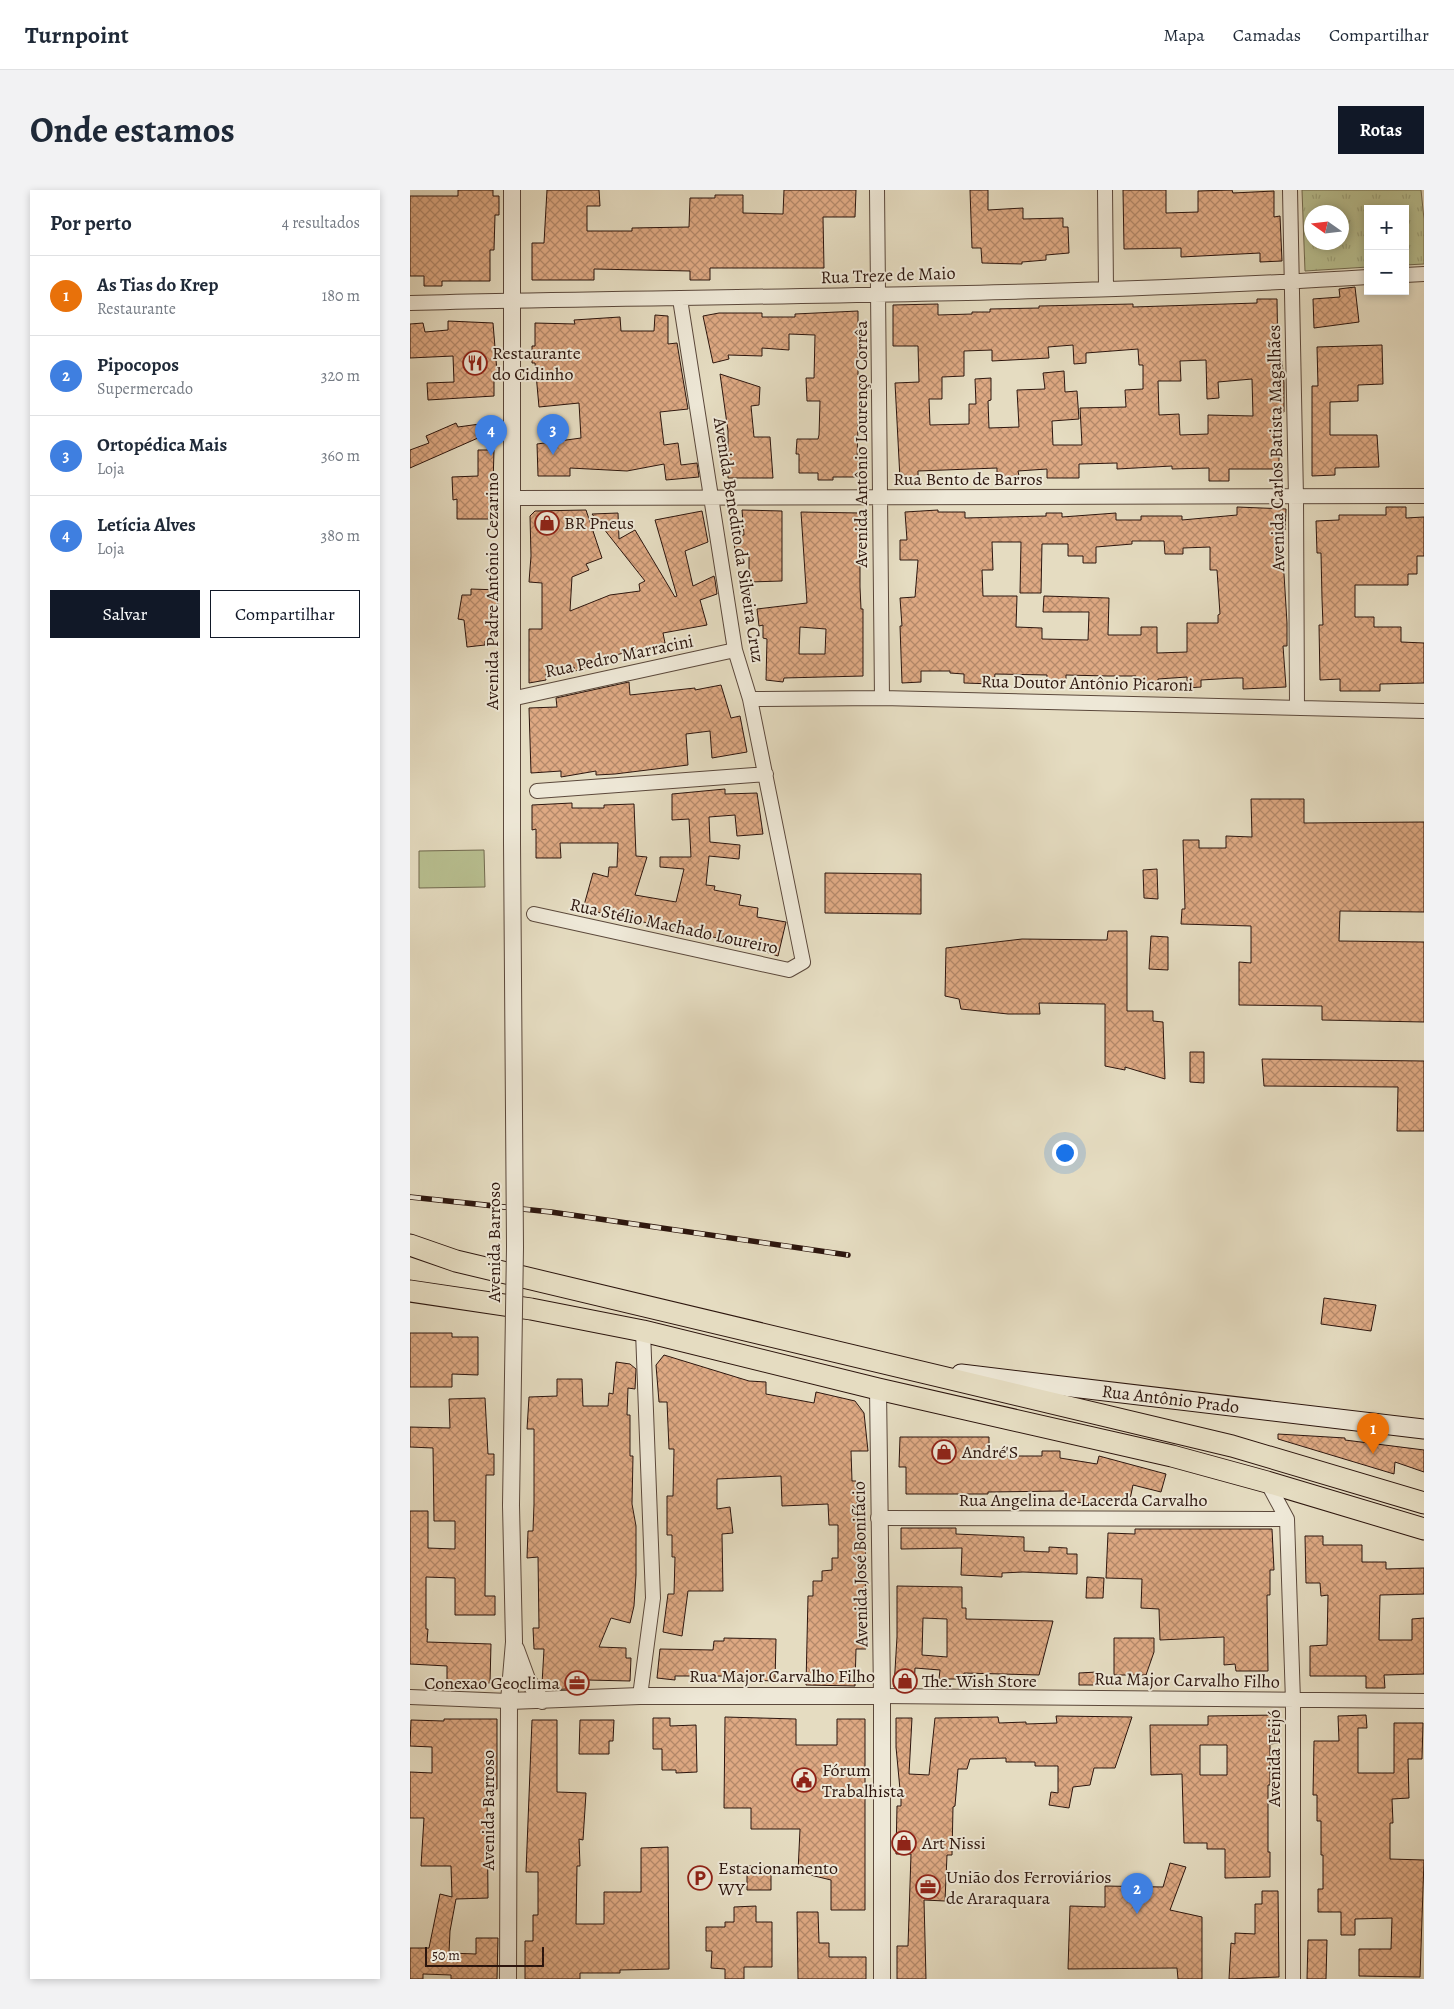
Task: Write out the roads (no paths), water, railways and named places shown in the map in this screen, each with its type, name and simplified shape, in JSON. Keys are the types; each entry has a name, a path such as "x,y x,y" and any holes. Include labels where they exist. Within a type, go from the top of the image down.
{"main road":[{"path":"410,1245 456,1261 917,1369 1045,1402 1232,1446 1424,1503"},
{"path":"410,1291 531,1310 643,1332 878,1389 1172,1456 1268,1482 1424,1529"},
{"name":"Rua Antônio Prado","path":"917,1369 1424,1429"}],"street":[{"name":"Avenida Padre Antônio Cezarino","path":"512,190 512,843"},
{"name":"Avenida Antônio Lourenço Corrêa","path":"877,190 882,698"},
{"path":"1106,190 1106,288"},
{"name":"Avenida Carlos Batista Magalhães","path":"1290,190 1296,498 1297,706"},
{"path":"1409,275 1424,274"},
{"name":"Rua Treze de Maio","path":"410,303 680,300 1293,282 1364,277"},
{"name":"Avenida Benedito da Silveira Cruz","path":"680,300 713,498 735,650 750,699 803,962"},
{"name":"Rua Bento de Barros","path":"512,498 1296,498 1424,496"},
{"name":"Rua Pedro Marracini","path":"511,699 735,650"},
{"name":"Rua Doutor Antônio Picaroni","path":"750,699 882,698 1297,706 1424,711"},
{"path":"537,791 766,774"},
{"name":"Avenida Barroso","path":"508,1979 509,1701 514,1642 511,1505 515,1247 512,843"},
{"name":"Rua Stélio Machado Loureiro","path":"534,914 789,970 803,962"},
{"path":"640,1696 653,1598 643,1332"},
{"name":"Avenida José Bonifácio","path":"878,1389 878,1518 882,1696 882,1979"},
{"name":"Avenida Feijó","path":"1268,1482 1287,1519 1292,1701 1293,1979"},
{"name":"Rua Angelina de Lacerda Carvalho","path":"878,1518 1287,1519"},
{"name":"Avenida Barroso","path":"514,1642 527,1679 542,1701"},
{"name":"Rua Major Carvalho Filho","path":"410,1697 509,1701 640,1696 882,1696 1424,1701"}],"railway":[{"path":"410,1197 551,1212 848,1255"}],"place":[{"name":"Restaurante do Cidinho","path":"475,363"},
{"name":"Ortopédica Mais","path":"553,455"},
{"name":"Letícia Alves","path":"491,456"},
{"name":"BR Pneus","path":"547,523"},
{"name":"André'S","path":"944,1452"},
{"name":"As Tias do Krep","path":"1373,1454"},
{"name":"The. Wish Store","path":"905,1681"},
{"name":"Conexao Geoclima","path":"577,1683"},
{"name":"Fórum Trabalhista","path":"804,1780"},
{"name":"Art Nissi","path":"904,1843"},
{"name":"Estacionamento WY","path":"700,1878"},
{"name":"União dos Ferroviários de Araraquara","path":"928,1887"},
{"name":"Pipocopos","path":"1137,1914"}]}
